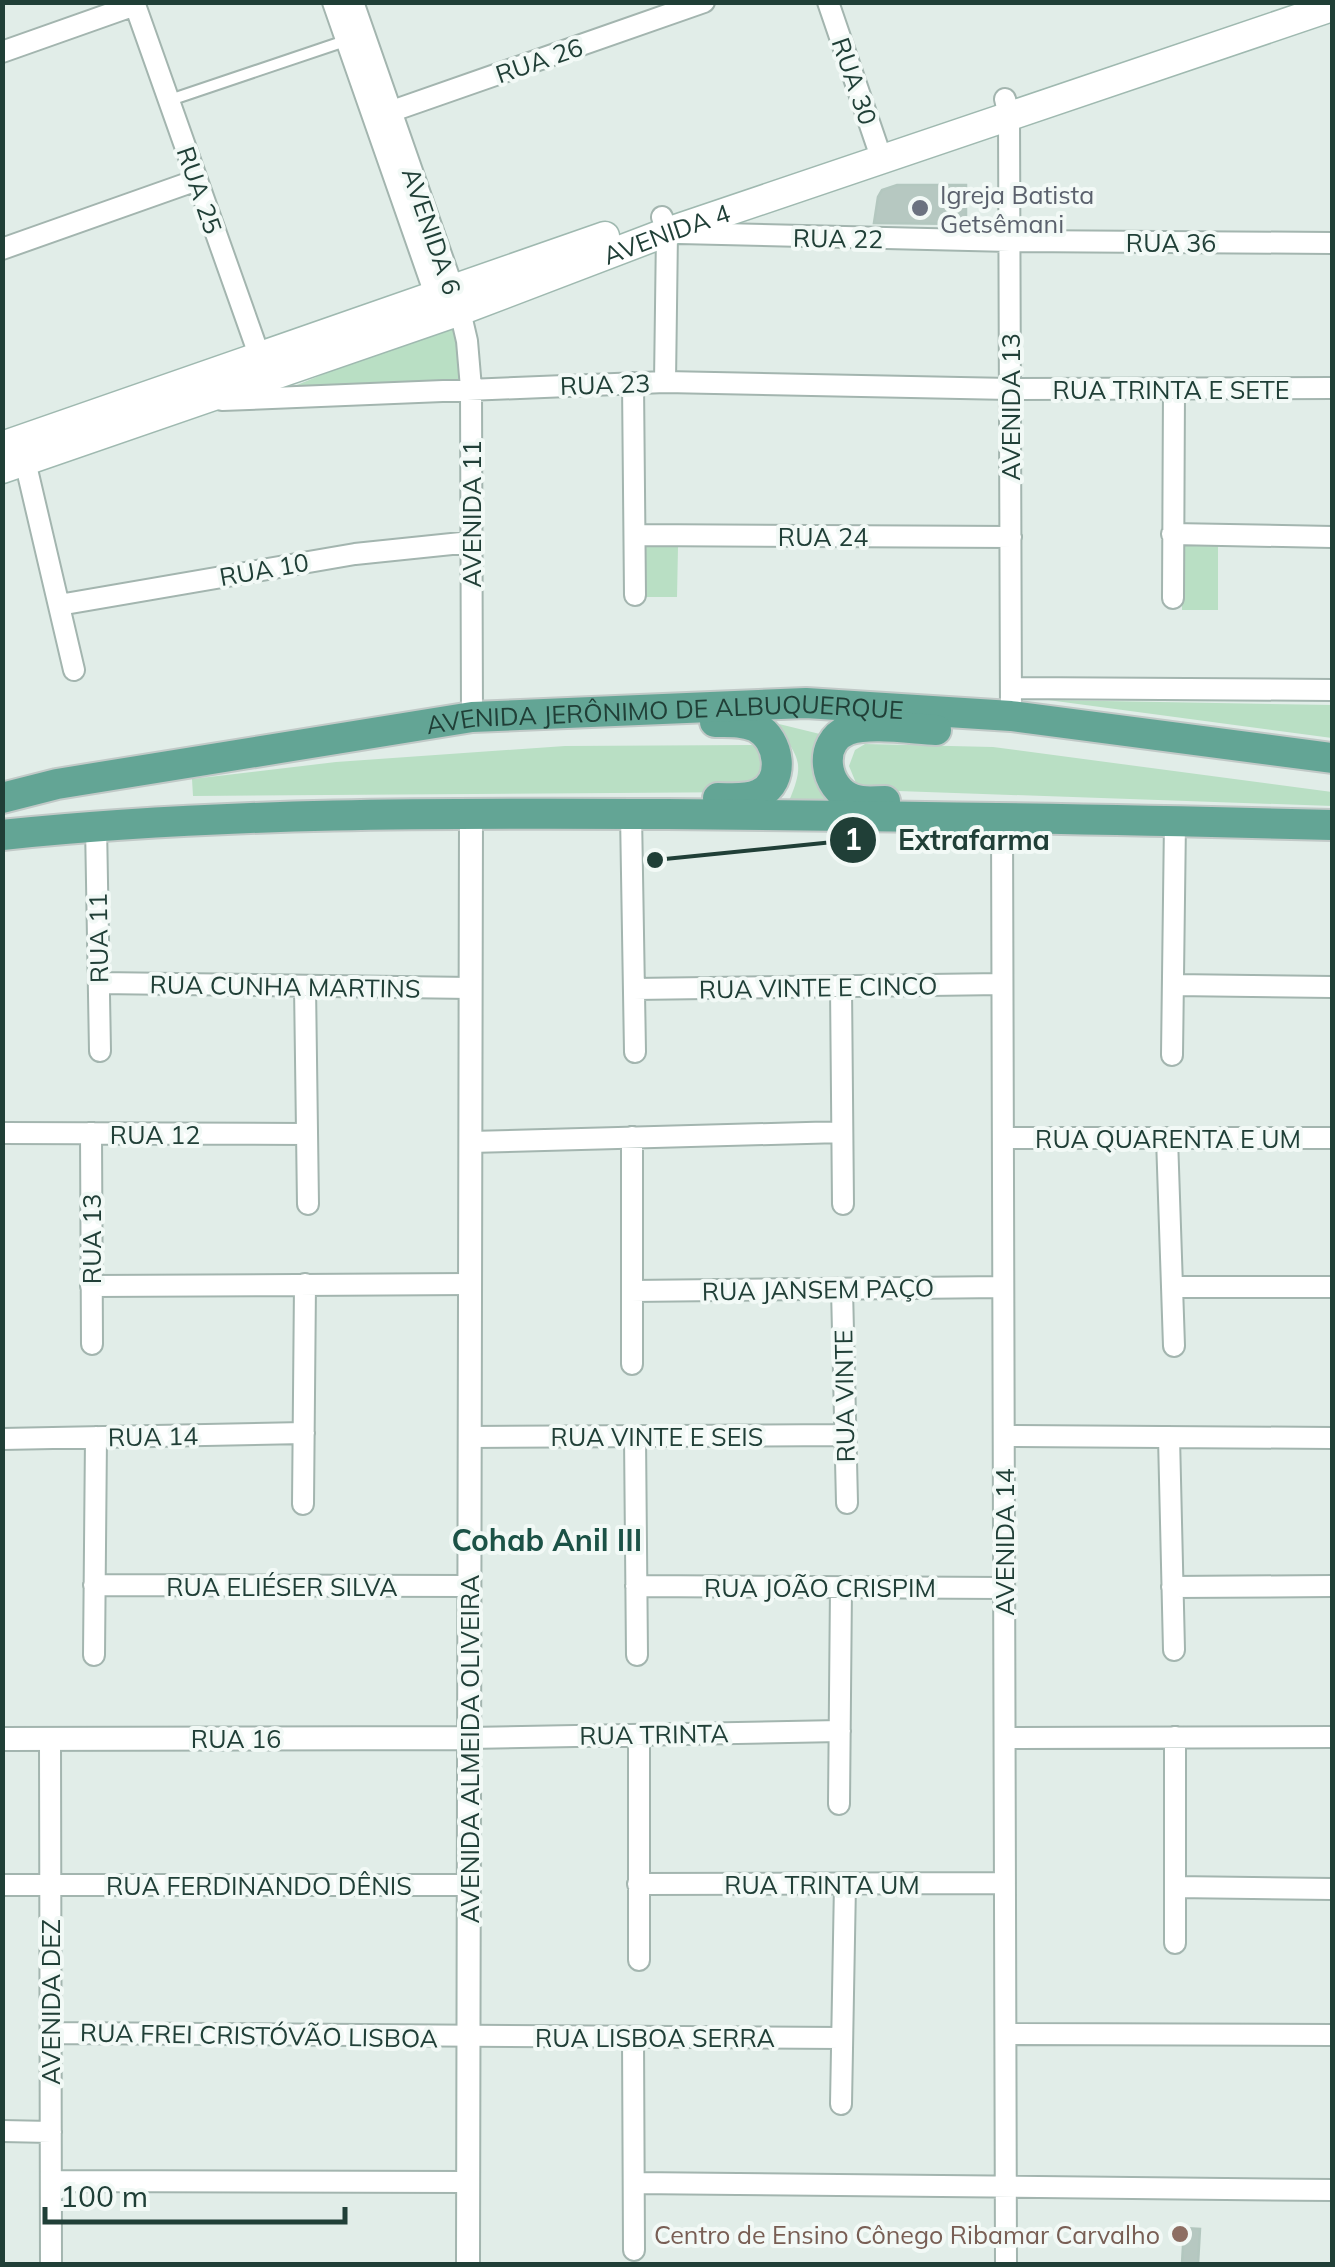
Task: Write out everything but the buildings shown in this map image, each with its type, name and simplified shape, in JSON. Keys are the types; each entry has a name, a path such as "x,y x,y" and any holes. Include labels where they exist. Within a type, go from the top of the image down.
{"main road":[{"name":"AVENIDA 4","path":"10,459 449,298 1007,108 1288,2"},
{"name":"AVENIDA 4","path":"1007,108 1332,7"},
{"name":"AVENIDA 4","path":"10,459 200,400 263,367"},
{"name":"AVENIDA JERÔNIMO DE ALBUQUERQUE","path":"2,798 472,718 639,708 1011,702 1224,742 1331,757"},
{"path":"471,814 594,801 753,796 768,787 776,764 772,743 765,733 741,723 472,718"},
{"path":"1175,821 992,802 856,801 834,784 828,753 840,735 858,728 1224,742"},
{"path":"2,835 96,825 294,816 471,814 1332,825"}],"street":[{"name":"AVENIDA 6","path":"334,2 355,38 449,298"},
{"name":"AVENIDA 6","path":"352,2 355,38"},
{"name":"RUA 26","path":"382,114 704,2"},
{"name":"RUA 30","path":"828,2 879,152"},
{"path":"2,52 134,4"},
{"name":"RUA 25","path":"134,4 263,367"},
{"name":"AVENIDA 13","path":"1007,108 1011,702"},
{"path":"2,249 197,180"},
{"path":"664,224 665,382"},
{"name":"RUA 22","path":"664,224 1010,241"},
{"name":"RUA 36","path":"1010,241 1332,244"},
{"name":"AVENIDA 11","path":"449,298 467,340 471,388 472,718"},
{"name":"RUA 23","path":"200,400 665,382 1010,389"},
{"path":"633,383 635,594"},
{"name":"RUA TRINTA E SETE","path":"1010,389 1332,388"},
{"path":"1173,598 1174,389"},
{"path":"10,459 60,605 74,670"},
{"path":"1172,534 1332,536"},
{"name":"RUA 24","path":"635,536 1011,536"},
{"name":"RUA 10","path":"60,605 355,554 470,542"},
{"name":"AVENIDA JERÔNIMO DE ALBUQUERQUE","path":"1011,702 1332,690"},
{"name":"AVENIDA ALMEIDA OLIVEIRA","path":"468,2264 471,814"},
{"path":"631,814 635,1052"},
{"name":"AVENIDA 14","path":"1002,818 1006,2264"},
{"path":"1172,1055 1175,821"},
{"name":"RUA 11","path":"96,825 100,1051"},
{"name":"RUA CUNHA MARTINS","path":"99,983 470,988"},
{"name":"RUA VINTE E CINCO","path":"634,989 1002,984"},
{"path":"1174,985 1332,987"},
{"path":"305,986 308,1204"},
{"path":"841,988 843,1204"},
{"path":"470,1142 842,1132"},
{"name":"RUA 12","path":"2,1133 307,1134"},
{"name":"RUA 13","path":"91,1133 92,1344"},
{"path":"632,1137 632,1364"},
{"name":"RUA QUARENTA E UM","path":"1003,1138 1332,1138"},
{"path":"1167,1138 1174,1346"},
{"path":"303,1504 305,1284"},
{"path":"92,1286 470,1284"},
{"name":"RUA JANSEM PAÇO","path":"632,1291 1004,1287"},
{"path":"1172,1287 1332,1287"},
{"name":"RUA VINTE","path":"842,1289 846,1503"},
{"name":"RUA 14","path":"2,1439 304,1433"},
{"name":"RUA VINTE E SEIS","path":"470,1437 846,1435"},
{"path":"635,1436 637,1655"},
{"path":"1004,1436 1332,1438"},
{"path":"94,1654 96,1437"},
{"path":"1169,1437 1174,1650"},
{"name":"RUA ELIÉSER SILVA","path":"94,1585 469,1586"},
{"name":"RUA JOÃO CRISPIM","path":"636,1586 1004,1588"},
{"path":"1172,1586 1332,1586"},
{"path":"839,1804 841,1587"},
{"name":"RUA TRINTA","path":"468,1738 840,1731"},
{"path":"638,1960 639,1735"},
{"path":"1174,1737 1175,1943"},
{"name":"RUA 16","path":"2,1739 468,1738"},
{"path":"1005,1738 1332,1738"},
{"name":"AVENIDA DEZ","path":"50,1739 51,2264"},
{"name":"RUA TRINTA UM","path":"638,1884 1005,1883"},
{"path":"842,2104 844,1884"},
{"name":"RUA FERDINANDO DÊNIS","path":"2,1885 468,1886"},
{"path":"1175,1888 1332,1889"},
{"name":"RUA FREI CRISTÓVÃO LISBOA","path":"50,2032 468,2037"},
{"path":"1006,2034 1332,2035"},
{"name":"RUA LISBOA SERRA","path":"468,2037 842,2038"},
{"path":"633,2037 634,2250"},
{"path":"2,2131 51,2132"},
{"path":"51,2181 468,2182"},
{"path":"634,2184 1332,2190"}],"lane":[{"path":"168,100 355,38"}],"green space":[{"path":"453,321 466,383 258,401"},
{"path":"1218,541 1218,610 1182,610 1182,542"},
{"path":"643,547 678,547 677,597 642,597"},
{"path":"1048,700 1332,705 1332,738"},
{"path":"779,724 824,735 833,804 789,801 798,766"},
{"path":"865,744 993,747 1332,792 1332,806 870,790 856,783 849,766 855,750"},
{"path":"752,745 768,762 753,792 193,796 192,779 336,762 565,746"}],"place":[{"name":"Igreja Batista Getsêmani","path":"920,208"},
{"name":"Extrafarma","path":"655,860"},
{"name":"Centro de Ensino Cônego Ribamar Carvalho","path":"1180,2234"}],"district":[{"name":"Cohab Anil III","path":"547,1540"}]}
